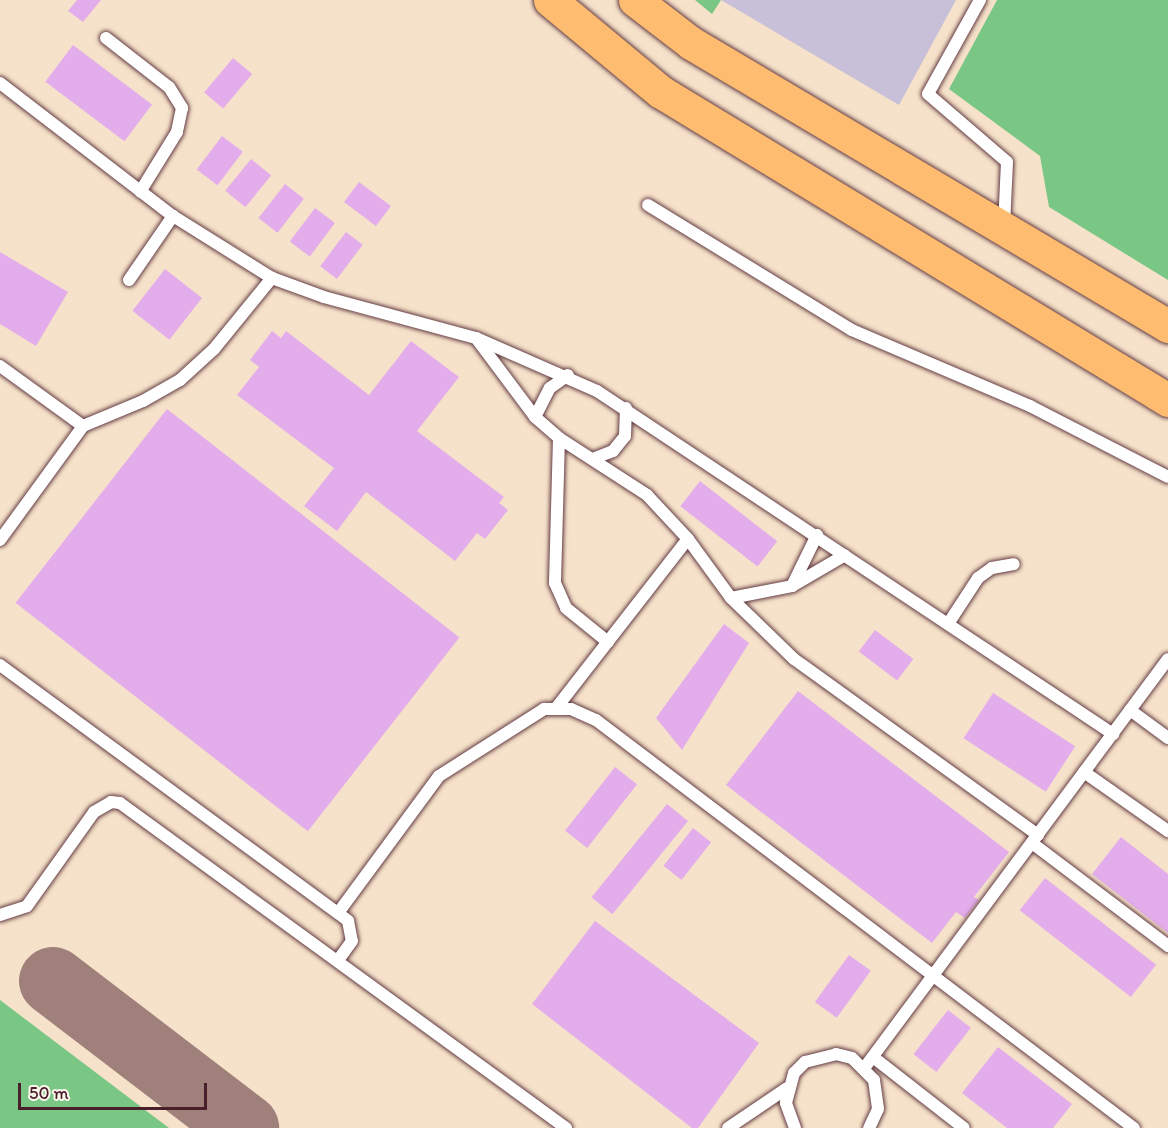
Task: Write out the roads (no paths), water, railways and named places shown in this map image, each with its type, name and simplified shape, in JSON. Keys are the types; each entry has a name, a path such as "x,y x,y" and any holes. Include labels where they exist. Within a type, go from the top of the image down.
{"main road":[{"path":"550,0 661,92 1168,400"},
{"path":"635,0 691,44 1168,326"}],"lane":[{"path":"980,0 928,94 1007,162 1004,228"},
{"path":"106,38 169,87 182,108 177,132 140,192"},
{"path":"0,83 173,216 272,278 324,297 476,338 568,375 626,408 1113,734"},
{"path":"648,205 852,330 1014,398 1168,477"},
{"path":"129,280 173,216"},
{"path":"0,540 84,426 143,401 180,380 214,349 272,278"},
{"path":"476,338 535,417 559,438 595,458 647,495 688,539 731,598 794,659 1035,839 1168,946"},
{"path":"0,366 84,426"},
{"path":"535,417 550,388 568,375"},
{"path":"595,458 613,451 625,436 626,408"},
{"path":"559,438 555,583 566,608 608,642"},
{"path":"792,586 817,535"},
{"path":"557,708 688,539"},
{"path":"731,598 792,586 845,555"},
{"path":"948,624 978,578 992,568 1014,564"},
{"path":"869,1062 1168,659"},
{"path":"0,665 348,921 353,934 339,959"},
{"path":"338,913 429,785 531,716 557,708 596,720 935,974 1134,1128"},
{"path":"1130,710 1168,738"},
{"path":"1084,772 1168,831"},
{"path":"0,915 27,906 94,812 111,802 120,803 339,959 566,1128"},
{"path":"728,1128 747,1111 787,1088 805,1062 820,1055 844,1056 869,1062 964,1128"},
{"path":"869,1062 878,1094 878,1109 869,1128"},
{"path":"787,1088 786,1103 795,1128"}]}
